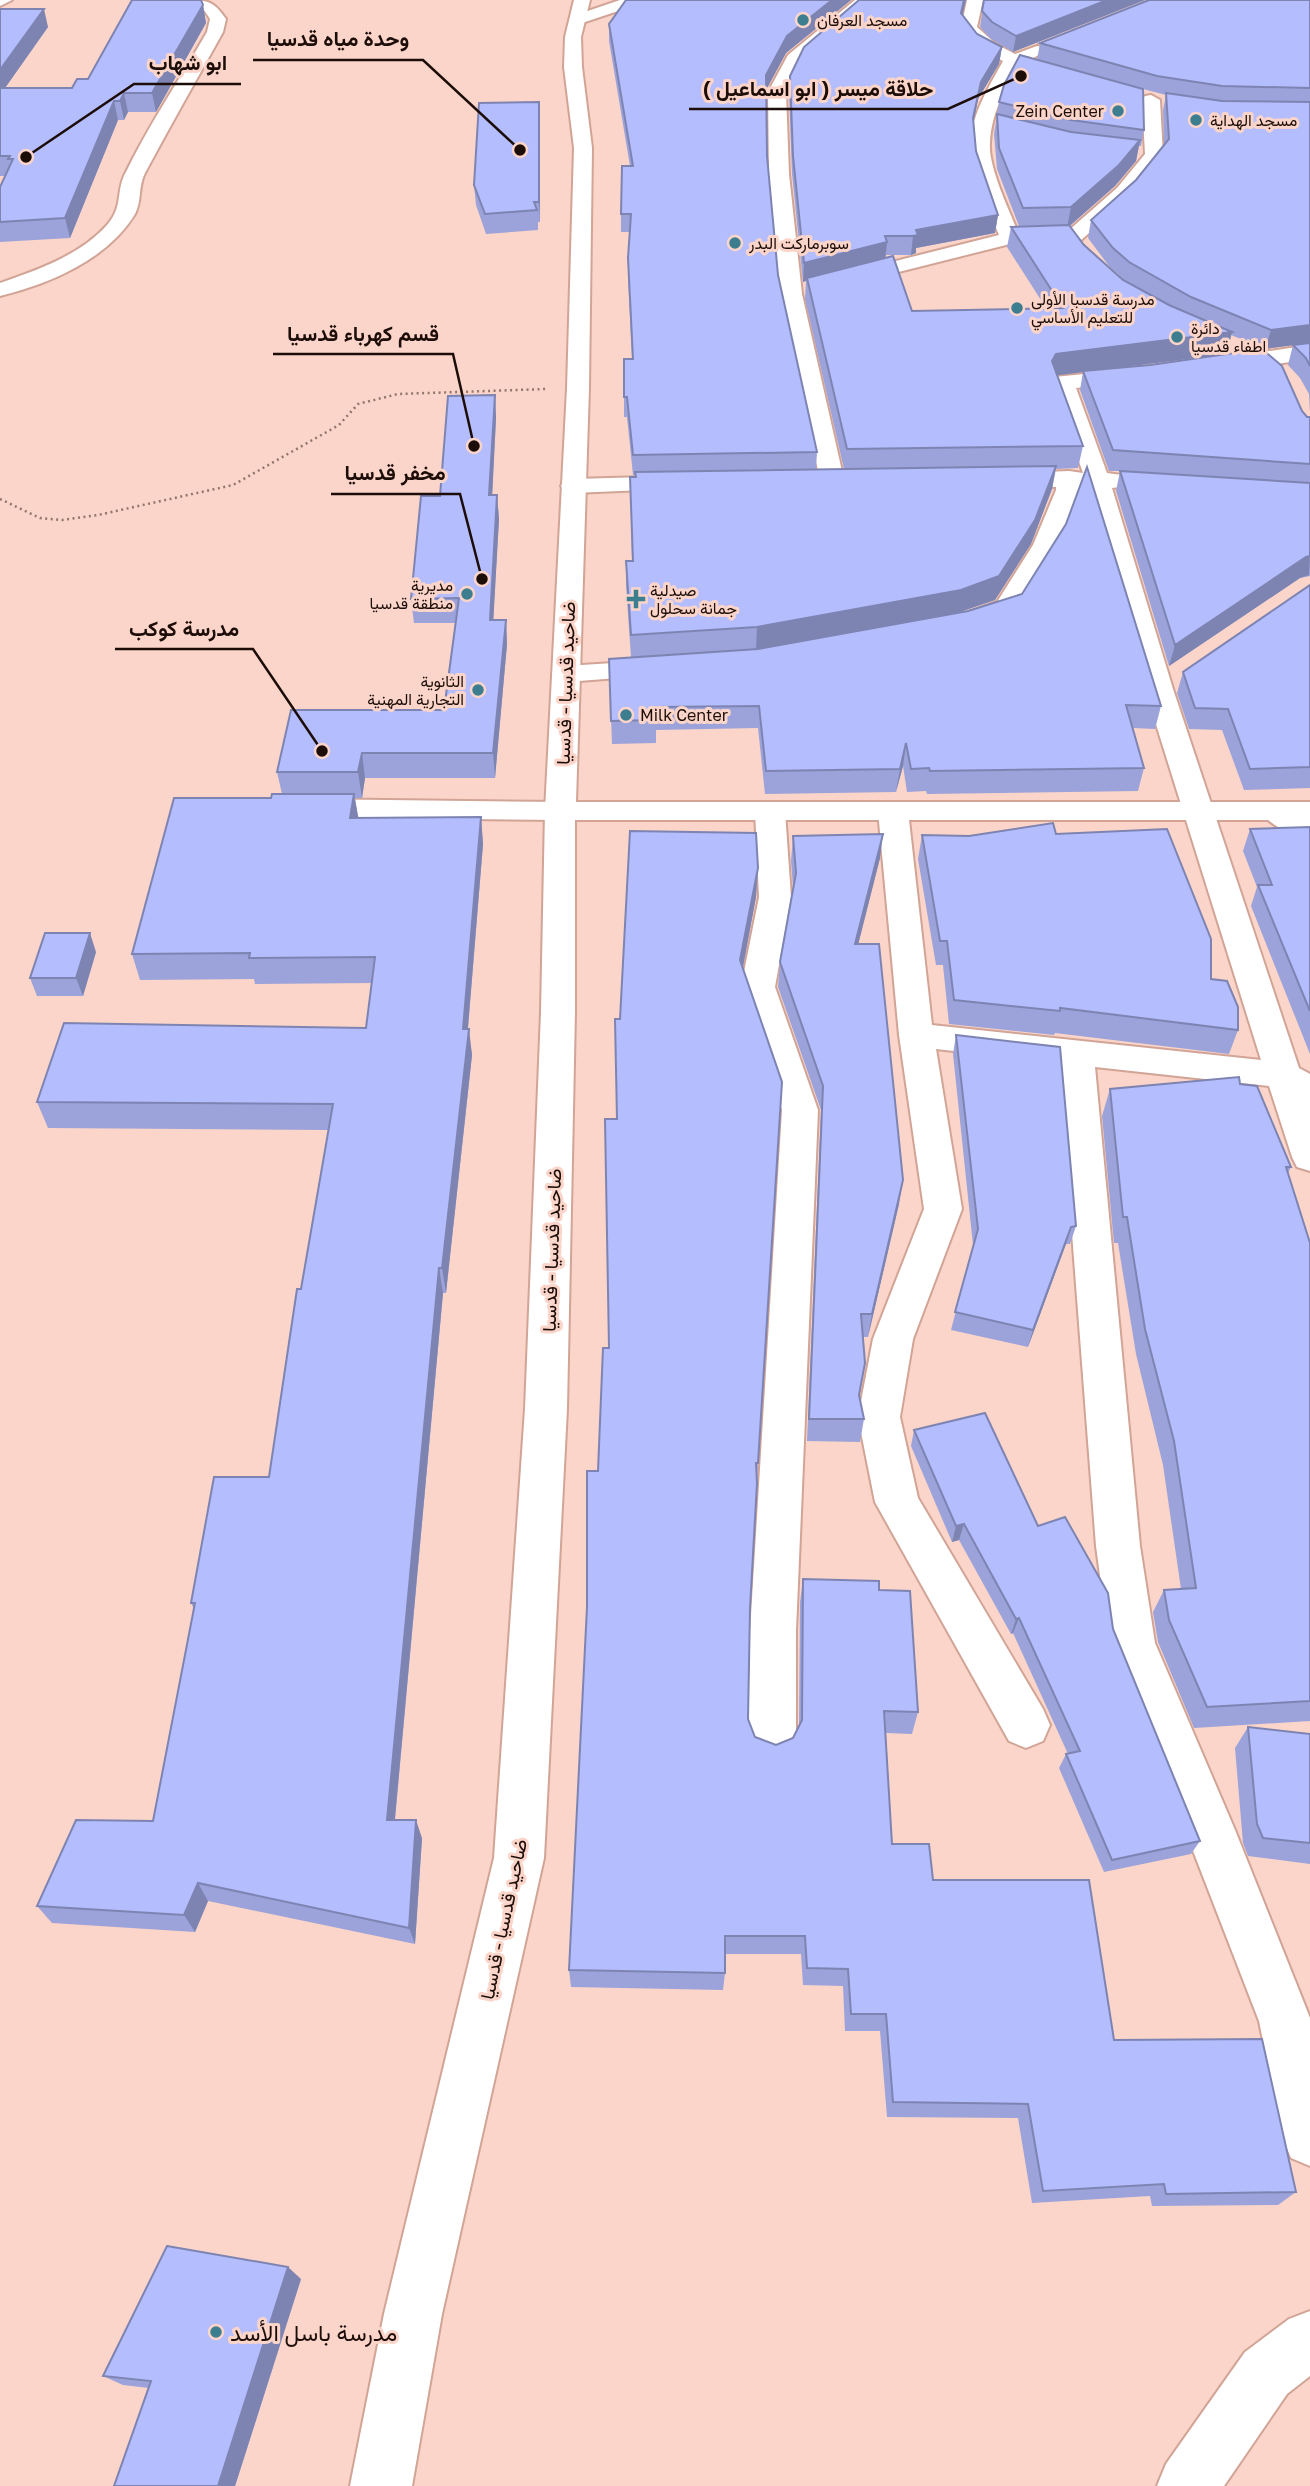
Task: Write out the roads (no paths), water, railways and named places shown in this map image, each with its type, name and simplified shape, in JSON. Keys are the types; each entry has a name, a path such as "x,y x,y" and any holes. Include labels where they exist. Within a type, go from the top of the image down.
{"street":[{"path":"0,290 30,280 80,255 100,241 125,214 131,201 133,177 215,32 218,19 210,7 196,0"},
{"path":"581,10 636,0"},
{"path":"832,480 791,293 779,174 777,92 794,59 865,0"},
{"path":"975,0 969,28 982,44 1012,61 1088,82"},
{"name":"ضاحيد قدسيا - قدسيا","path":"381,2486 413,2314 519,1858 545,1409 558,1012 560,811 578,388 583,148 573,66 573,37 581,10"},
{"path":"1010,238 989,183 980,145 984,123 990,100 1012,61 1051,46"},
{"path":"791,293 1010,238 1077,246 1154,155 1151,100"},
{"path":"984,123 1006,130"},
{"path":"1128,153 1154,155"},
{"path":"1226,343 1265,359 1286,378"},
{"path":"1198,368 1310,352"},
{"path":"1158,374 1062,382 1170,682 1200,811 1296,1082 1310,1157"},
{"path":"951,625 1007,608 1046,545 1068,490 1069,478"},
{"path":"972,479 1069,478 1150,483"},
{"path":"804,481 860,480"},
{"path":"573,486 709,483"},
{"path":"566,674 688,666"},
{"path":"270,808 560,811 1310,811"},
{"path":"770,811 775,897 758,987 800,1110 772,1631 772,1741"},
{"path":"893,811 916,1035 943,1209 893,1339 879,1417 897,1502 1026,1725"},
{"path":"1276,812 1310,831"},
{"path":"916,1035 1296,1082"},
{"path":"1076,1053 1118,1546 1132,1643 1210,1830 1297,2021 1310,2139"},
{"path":"1188,2486 1266,2373 1310,2340"}],"place":[{"name":"مسجد العرفان","path":"803,20"},
{"name":"حلاقة ميسر ( ابو اسماعيل )","path":"1021,76"},
{"name":"Zein Center","path":"1118,111"},
{"name":"مسجد الهداية","path":"1196,120"},
{"name":"وحدة مياه قدسيا","path":"520,150"},
{"name":"ابو شهاب","path":"26,157"},
{"name":"سوبرماركت البدر","path":"735,243"},
{"name":"مدرسة قدسيا الأولى للتعليم الأساسي","path":"1017,308"},
{"name":"دائرة اطفاء قدسيا","path":"1177,337"},
{"name":"قسم كهرباء قدسيا","path":"474,446"},
{"name":"مخفر قدسيا","path":"482,579"},
{"name":"مديرية منطقة قدسيا","path":"467,594"},
{"name":"صيدلية جمانة سحلول","path":"636,599"},
{"name":"الثانوية التجارية المهنية","path":"478,690"},
{"name":"Milk Center","path":"626,715"},
{"name":"مدرسة كوكب","path":"322,751"},
{"name":"مدرسة باسل الأسد","path":"216,2332"}]}
